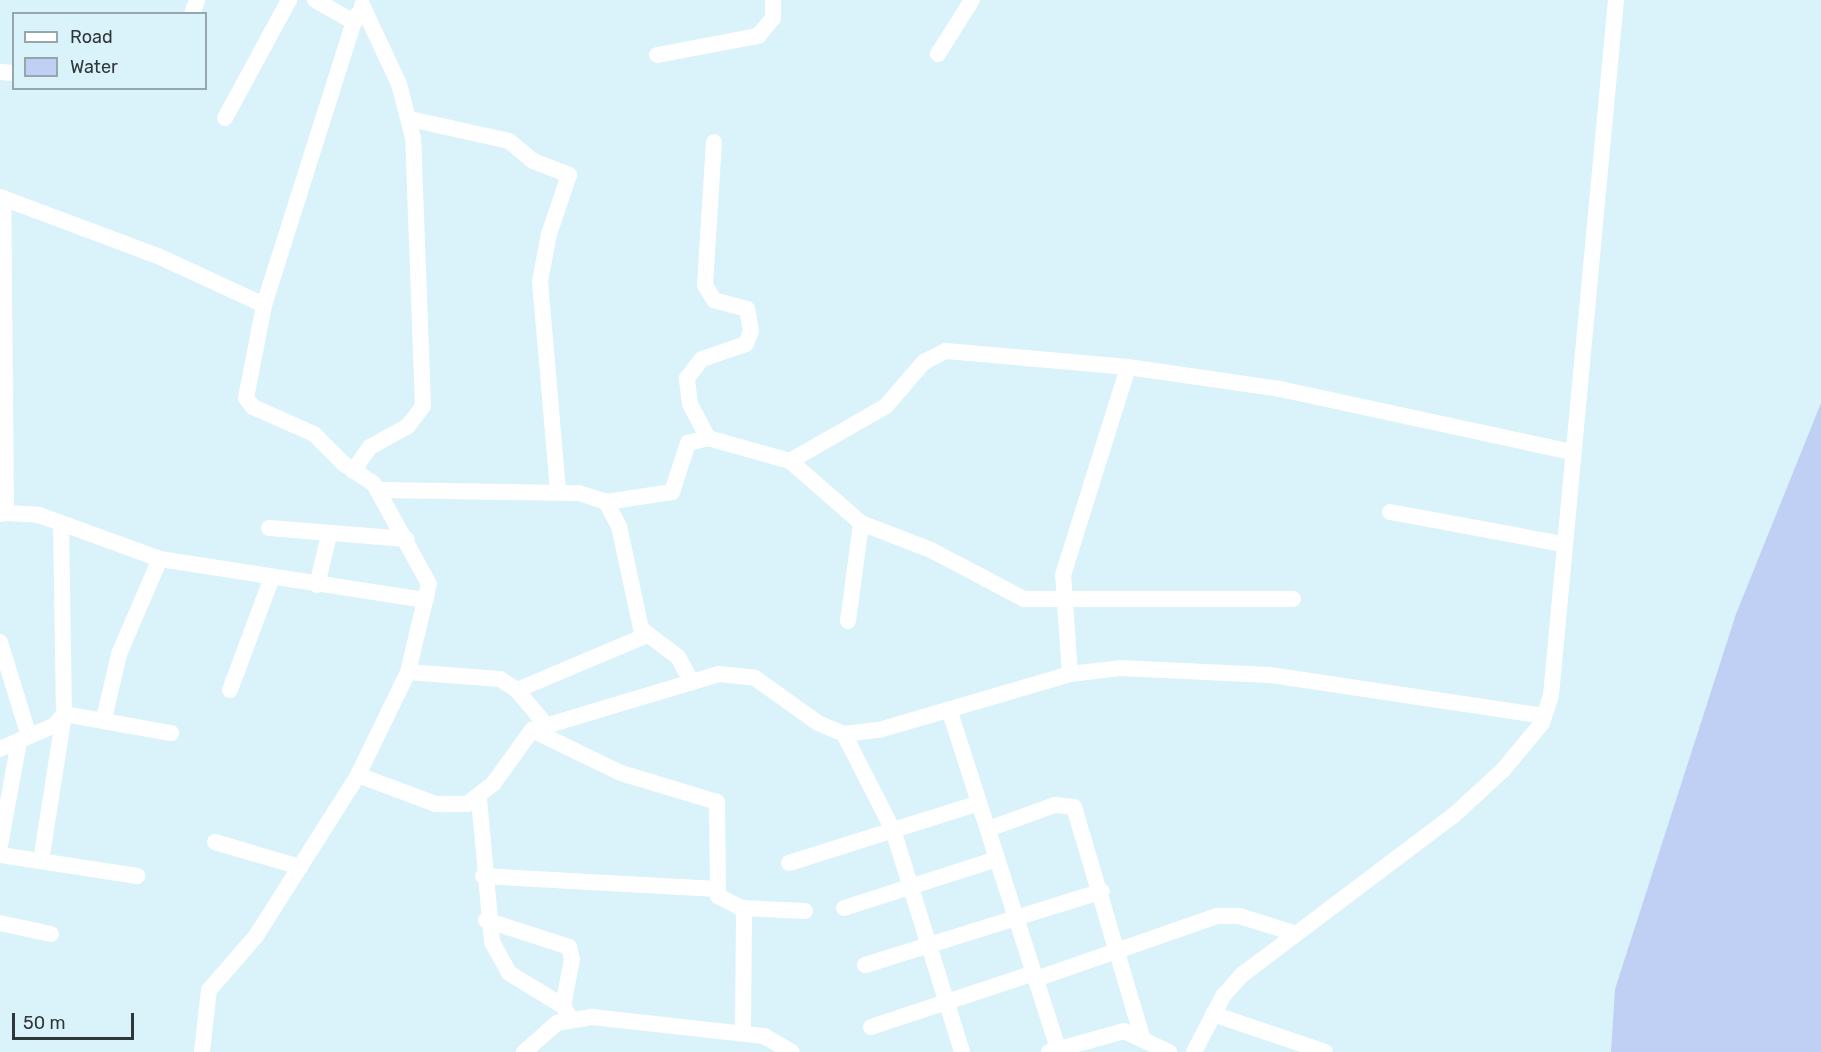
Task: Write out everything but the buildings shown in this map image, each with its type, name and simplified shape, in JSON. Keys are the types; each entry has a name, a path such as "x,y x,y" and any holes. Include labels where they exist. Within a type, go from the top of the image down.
{"street":[{"path":"225,118 289,0"},
{"path":"315,0 354,22"},
{"path":"657,55 758,36 773,18 773,0"},
{"path":"938,54 972,0"},
{"path":"1194,1052 1213,1014 1243,974 1294,933 1453,816 1528,743 1544,716 1551,695 1608,58 1616,0"},
{"path":"202,1052 209,990 256,936 358,775 408,672 426,600 428,576 380,490 353,471 314,434 253,407 246,398 264,305 354,22 364,2"},
{"path":"353,471 370,447 408,426 423,406 417,184 410,119 364,2"},
{"path":"410,119 509,141 533,161 569,174 540,281 558,492"},
{"path":"708,438 690,404 687,378 702,359 746,344 751,331 747,309 714,300 705,285 714,142"},
{"path":"264,305 158,256 2,197 3,513 39,515 61,527 160,559 426,600"},
{"path":"790,461 886,406 934,354 960,351 1128,367 1280,390 1572,452"},
{"path":"1070,674 1062,601 1066,563 1128,367"},
{"path":"606,502 672,492 688,443 708,438 790,461 861,523 931,549 1010,594 1062,601 1293,599"},
{"path":"380,490 558,492 594,495 606,502 619,526 634,608 646,635 678,657 692,682"},
{"path":"1390,512 1563,544"},
{"path":"848,621 861,523"},
{"path":"41,861 64,714 61,527"},
{"path":"269,528 329,535 407,538"},
{"path":"317,585 329,535"},
{"path":"104,719 119,654 160,559"},
{"path":"230,690 272,577"},
{"path":"517,690 646,635"},
{"path":"0,642 24,738 0,845"},
{"path":"792,1052 764,1036 743,1032 567,1012 509,973 486,920 479,799 539,727 719,674 755,678 818,723 844,734 949,709 1070,674 1120,668 1270,675 1544,716"},
{"path":"408,672 484,675 517,690 539,727 621,773 713,798 718,808 717,889 720,901 742,908 805,911"},
{"path":"949,709 1035,976 1053,1050 1113,1032 1142,1036 1169,1052"},
{"path":"0,749 24,738 64,714 104,719 171,733"},
{"path":"844,734 893,830 962,1052"},
{"path":"358,775 436,804 479,799"},
{"path":"789,863 979,802"},
{"path":"988,829 1069,804 1077,813 1121,951 1142,1036"},
{"path":"215,842 300,867"},
{"path":"0,855 137,876"},
{"path":"844,908 997,859"},
{"path":"483,876 717,889"},
{"path":"865,966 1102,891"},
{"path":"742,908 743,1032"},
{"path":"871,1027 946,1001 1121,951 1227,915 1294,933"},
{"path":"486,920 568,947 572,959 567,1012 524,1052"},
{"path":"0,923 51,934"},
{"path":"1213,1014 1325,1052"}],"water":[{"path":"1821,403 1821,1052 1611,1052 1615,989 1736,614"}]}
